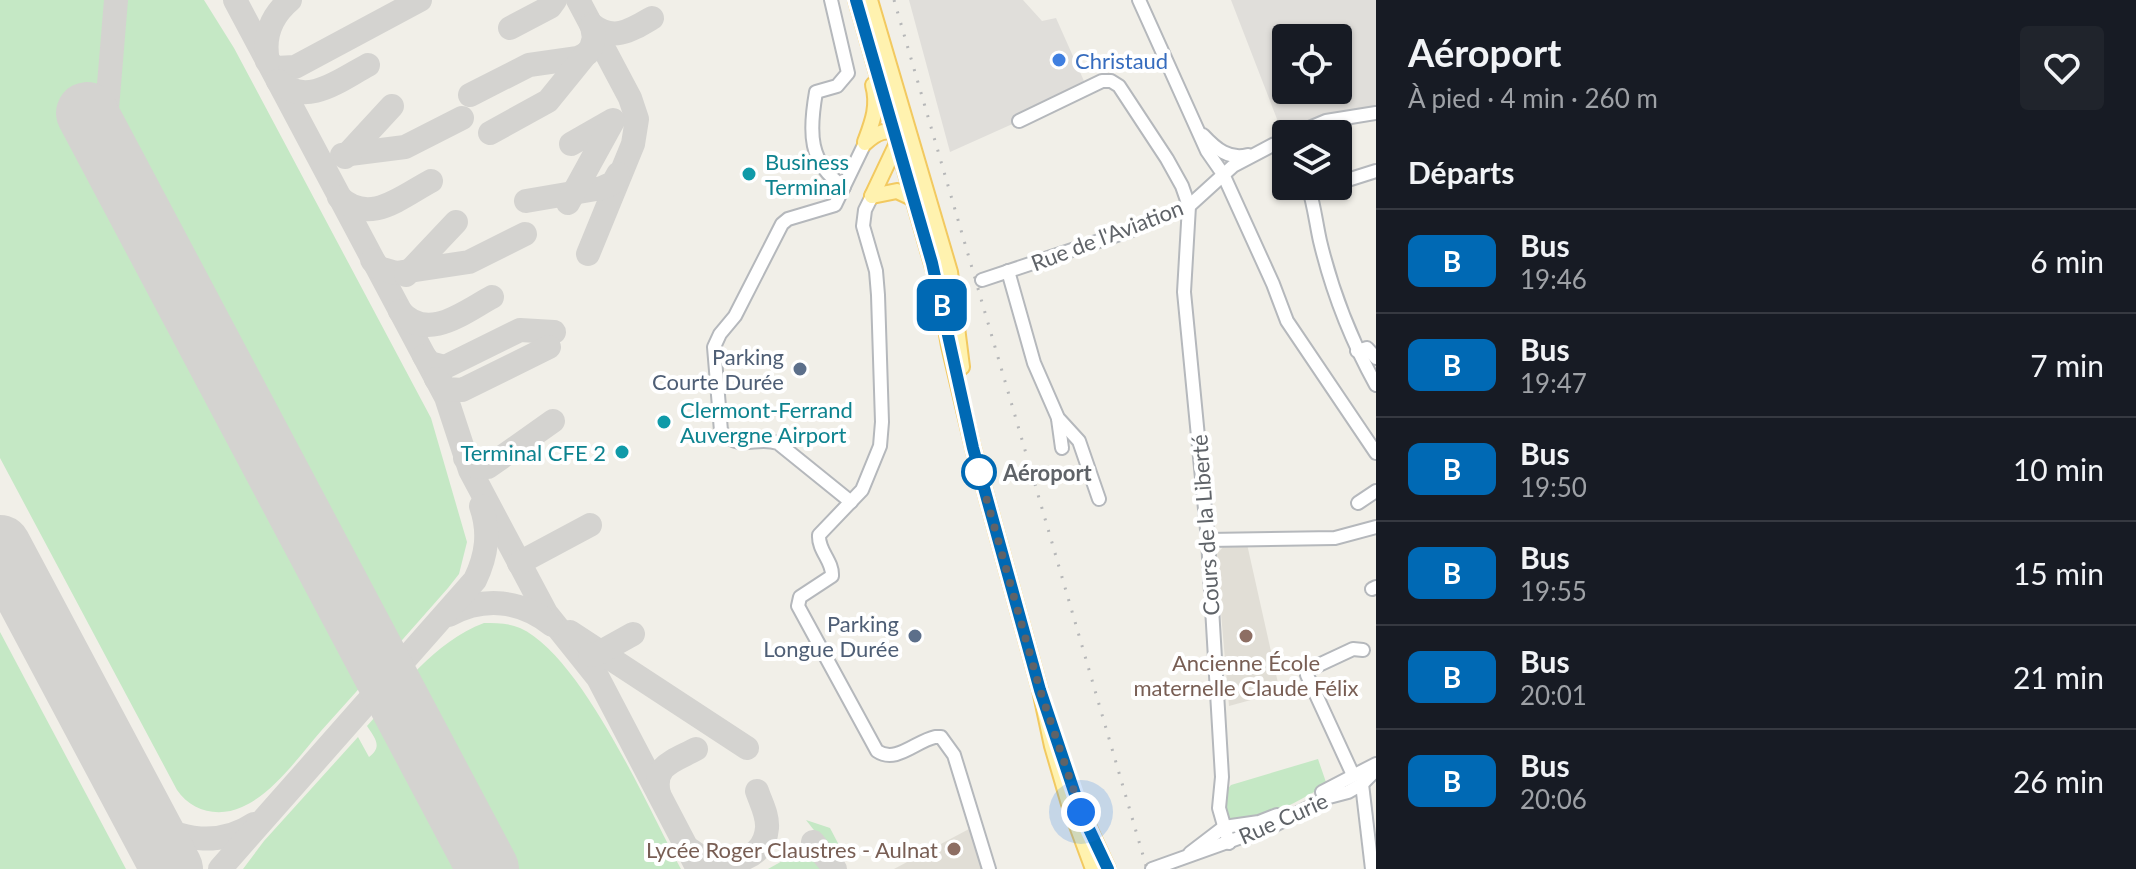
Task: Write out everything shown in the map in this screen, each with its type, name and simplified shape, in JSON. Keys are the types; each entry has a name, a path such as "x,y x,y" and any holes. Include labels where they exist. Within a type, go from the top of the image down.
{"main road":[{"path":"849,0 876,94 875,117 865,143"},
{"path":"856,0 938,285 966,417 1069,804 1093,869"},
{"path":"870,0 953,287 966,417"},
{"path":"872,196 898,138 904,116"},
{"path":"865,143 885,131 898,138 918,173 936,236 942,245"},
{"path":"872,196 897,191 914,199"},
{"path":"1040,690 1081,812 1108,869"}],"street":[{"path":"831,0 848,73 837,86 816,92 811,129 821,167 844,187"},
{"path":"1139,0 1207,151 1223,174 1287,321 1376,453"},
{"path":"1019,121 1102,81 1111,81 1119,86 1167,159 1189,206"},
{"path":"1332,120 1376,113"},
{"path":"1201,132 1224,154 1238,158 1252,154"},
{"path":"851,502 778,443 764,440 743,444 734,442 721,431 714,347 735,316 782,224 788,219 835,205 865,143"},
{"name":"Rue de l'Aviation","path":"982,280 1132,230 1189,206 1223,174 1272,145"},
{"path":"1352,179 1376,171"},
{"path":"872,196 865,210 863,226 876,271 881,434 875,463 862,490 819,535 820,547 832,568 832,576 798,601 880,754 894,756 930,738 941,737 954,755 989,869"},
{"path":"1311,200 1320,243 1357,351 1376,385"},
{"name":"Cours de la Liberté","path":"1189,206 1184,292 1208,540 1222,777 1219,808 1229,843"},
{"path":"1008,271 1034,363 1058,418 1062,448"},
{"path":"1357,351 1367,348 1376,358"},
{"path":"1058,418 1079,441 1099,499"},
{"path":"1358,503 1376,491"},
{"path":"1208,540 1335,538 1376,527"},
{"path":"1363,650 1353,649 1308,670 1307,675 1358,779 1372,869"},
{"name":"Rue Curie","path":"1184,857 1224,827 1271,818 1358,779 1376,767"},
{"name":"Rue Curie","path":"1152,869 1275,825 1329,797 1348,792 1358,779"}],"shaded area":[{"path":"909,0 1023,0 1042,21 1056,18 1088,90 950,152"},
{"path":"1231,0 1376,0 1376,106 1321,115 1310,120 1277,120"},
{"name":"Ancienne École maternelle Claude Félix","path":"1247,544 1280,692 1229,706 1216,555 1223,547"},
{"name":"Lycée Roger Claustres - Aulnat","path":"969,829 982,869 894,869"}],"green space":[{"path":"0,0 204,0 234,48 431,418 467,542 459,574 448,588 285,773 254,801 233,810 215,812 197,808 177,790 0,458"},
{"path":"484,623 520,628 543,644 567,669 611,736 681,869 243,869 264,841 358,737 369,757 376,750 373,734 367,726 406,681 450,642"},
{"path":"0,632 126,869 0,869"},
{"path":"1318,759 1327,785 1265,816 1239,821 1228,819 1225,797 1231,785"},
{"path":"806,820 830,828 841,849 836,858"},
{"path":"802,850 811,852 826,869 768,869"}],"taxiway":[{"path":"104,144 116,0"},
{"path":"235,0 446,397 470,470 546,613 598,678 698,869"},
{"path":"268,61 270,28 290,0"},
{"path":"267,61 276,68 295,67 420,0"},
{"path":"510,28 550,7 555,0"},
{"path":"578,0 630,98 637,119 633,144 588,254"},
{"path":"591,24 607,32 622,33 652,18"},
{"path":"490,133 548,101 591,48 594,38 592,26"},
{"path":"470,95 529,65 578,58 588,53"},
{"path":"278,81 289,89 311,92 335,84 368,65"},
{"path":"345,157 392,106"},
{"path":"342,155 405,147 462,118"},
{"path":"571,144 613,120"},
{"path":"568,203 613,121"},
{"path":"526,201 602,188 613,183 618,174"},
{"path":"339,197 350,205 373,209 397,201 431,181"},
{"path":"406,275 456,222"},
{"path":"372,260 379,268 396,273 469,262 525,234"},
{"path":"400,311 411,320 434,325 446,322 492,297"},
{"path":"424,356 430,363 445,367 520,330 554,332"},
{"path":"436,379 447,389 462,390 549,347"},
{"path":"465,458 475,466 488,467 553,421"},
{"path":"220,869 475,580 486,543 486,525 481,506"},
{"path":"519,563 590,525"},
{"path":"449,615 476,605 502,604 528,610 552,625"},
{"path":"570,632 747,748"},
{"path":"590,655 633,634"},
{"path":"659,794 662,770 696,749"},
{"path":"127,785 149,816 160,825 186,836 228,836 254,824"},
{"path":"691,850 700,856 724,862 736,861 757,851 764,841 767,828 757,791"},
{"path":"146,821 159,850 163,869"},
{"path":"813,842 835,869"}],"runway":[{"path":"87,113 488,869"},
{"path":"0,546 172,869"}],"railway":[{"path":"894,0 1147,869"}],"bus line":[{"name":"B","path":"856,0 932,263 973,448 1040,690 1081,812 1108,869"}],"place":[{"name":"Christaud","path":"1059,60"},
{"name":"Business Terminal","path":"749,174"},
{"name":"Parking Courte Durée","path":"800,369"},
{"name":"Clermont-Ferrand Auvergne Airport","path":"664,422"},
{"name":"Terminal CFE 2","path":"622,452"},
{"name":"Aéroport","path":"979,472"},
{"name":"Parking Longue Durée","path":"915,636"},
{"name":"Ancienne École maternelle Claude Félix","path":"1246,636"},
{"name":"Lycée Roger Claustres - Aulnat","path":"954,849"}],"route":[{"path":"979,472 1040,690 1081,812"}]}
